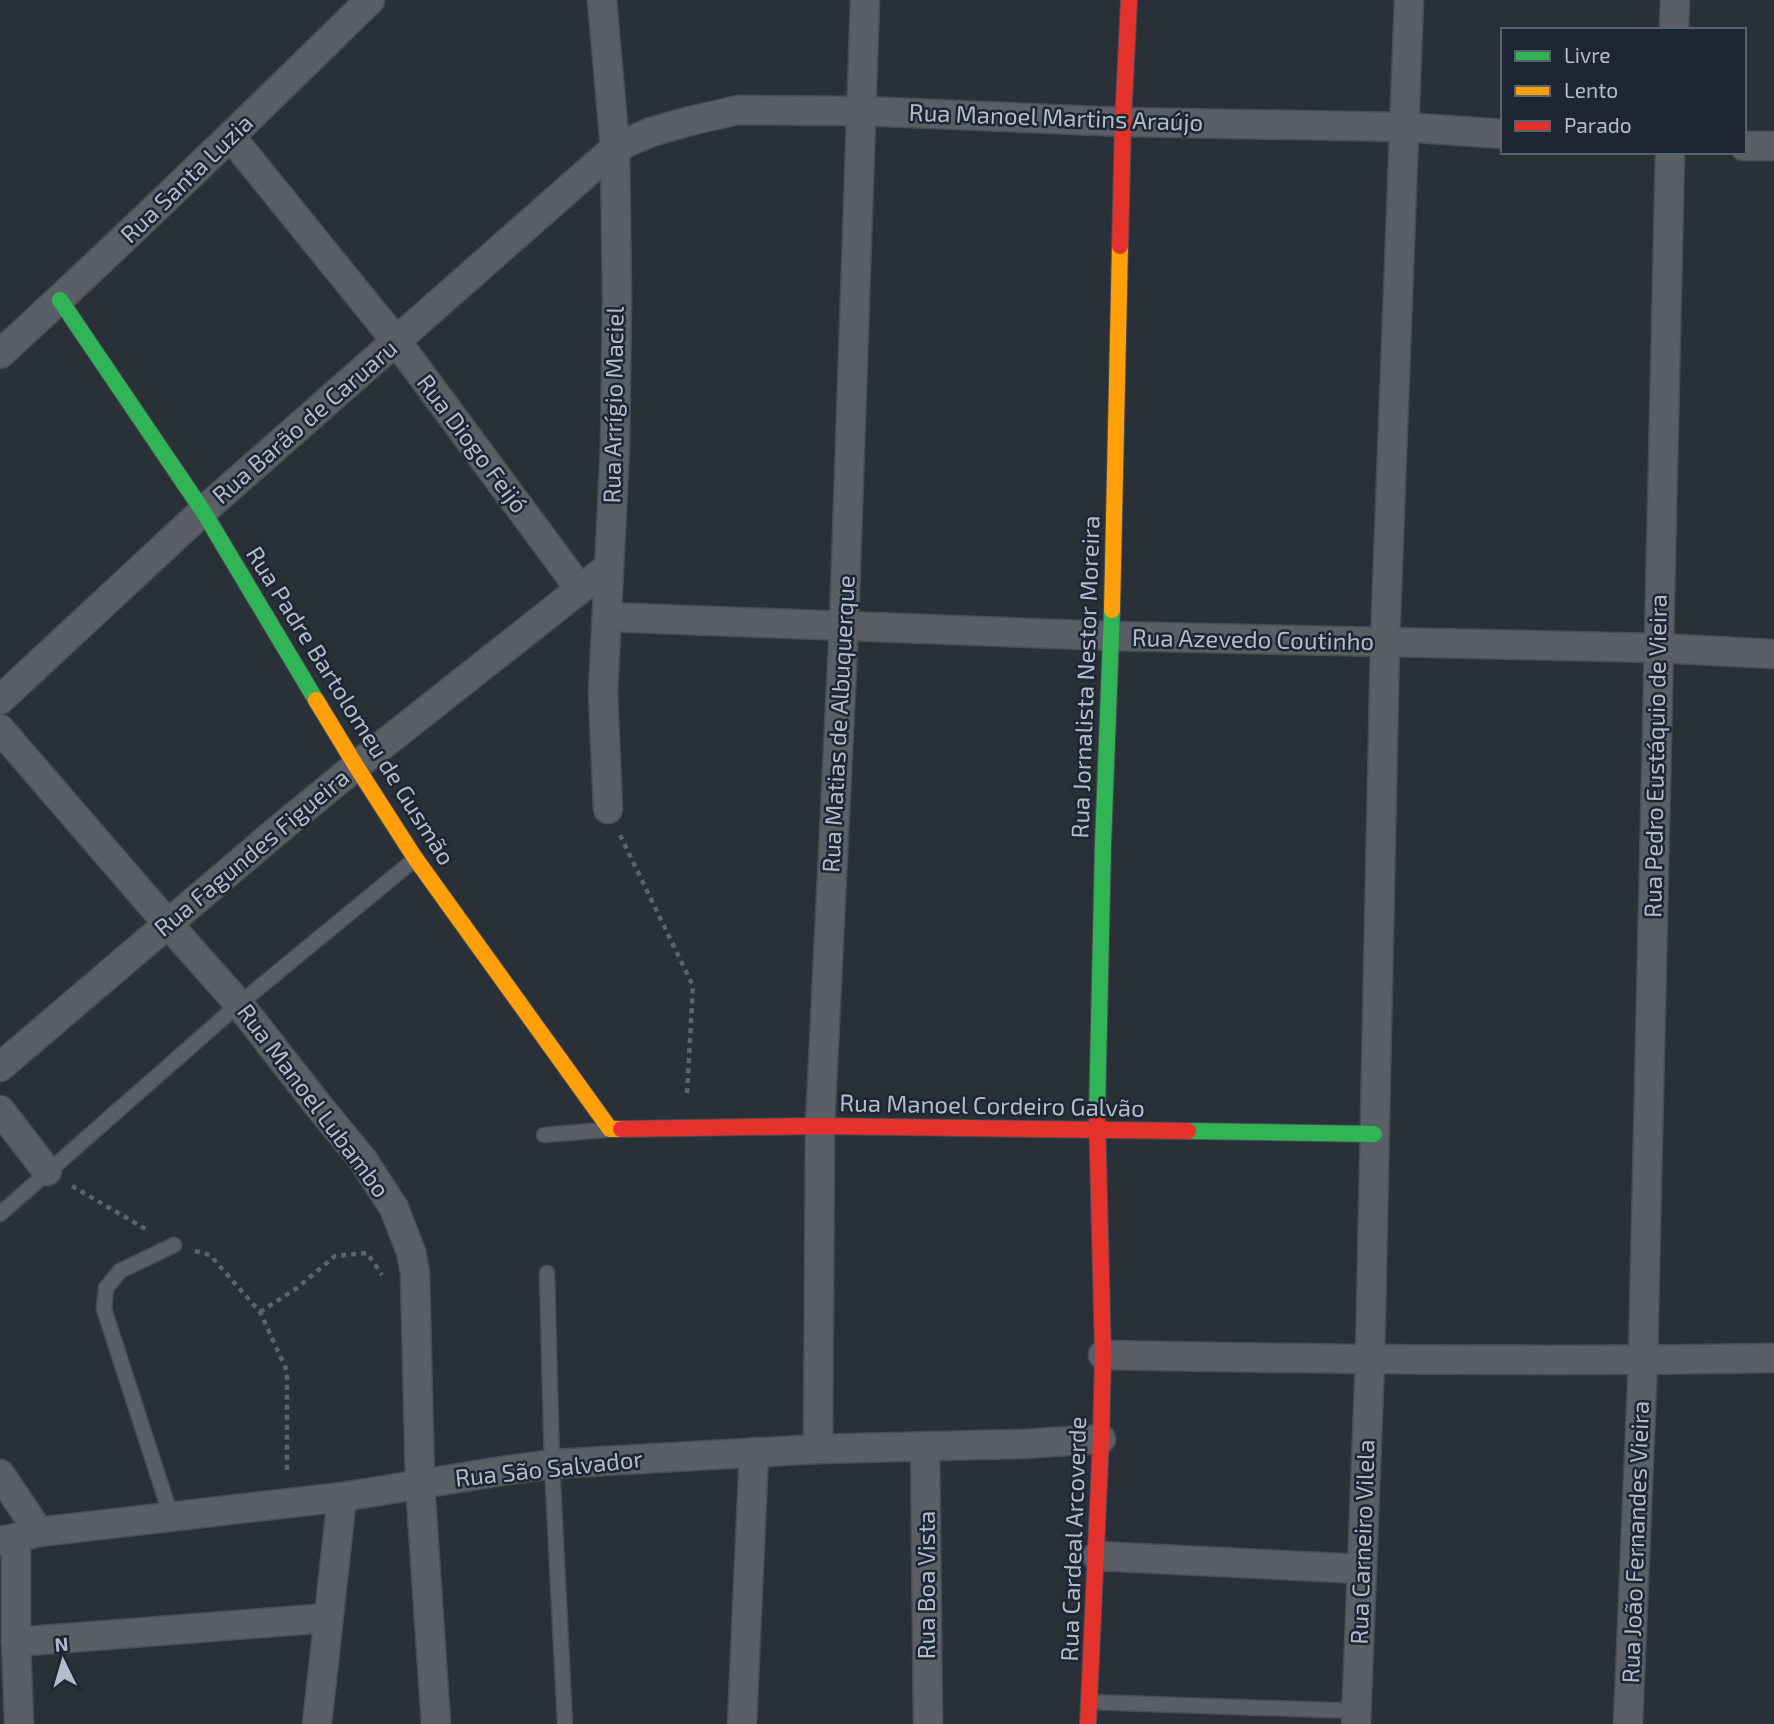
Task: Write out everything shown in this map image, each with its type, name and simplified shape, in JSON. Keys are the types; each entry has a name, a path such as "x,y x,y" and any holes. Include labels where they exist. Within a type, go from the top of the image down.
{"street":[{"name":"Rua Santa Luzia","path":"0,354 231,137 370,0"},
{"name":"Rua Arrígio Maciel","path":"602,0 615,148 617,299 615,447 603,693 608,809"},
{"name":"Rua Matias de Albuquerque","path":"818,1448 820,1126 844,625 865,0"},
{"name":"Rua Jornalista Nestor Moreira","path":"1103,1355 1097,1130 1123,122 1129,0"},
{"name":"Rua Carneiro Vilela","path":"1356,1718 1370,1360 1385,642 1409,0"},
{"path":"1674,28 1675,0"},
{"name":"Rua Manoel Martins Araújo","path":"615,148 651,132 738,110 862,111 1123,122 1404,127 1501,134"},
{"name":"Rua Diogo Feijó","path":"231,137 397,342 580,589"},
{"path":"1746,146 1774,146"},
{"name":"Rua Barão de Caruaru","path":"0,700 203,511 615,148"},
{"name":"Rua Pedro Eustáquio de Vieira","path":"1643,1360 1670,154"},
{"name":"Rua Padre Bartolomeu de Gusmão","path":"60,300 203,511 356,766 415,858 610,1129"},
{"name":"Rua Fagundes Figueira","path":"0,1067 356,766 609,567"},
{"name":"Rua Azevedo Coutinho","path":"607,617 1111,636 1774,654"},
{"name":"Rua Manoel Lubambo","path":"0,729 239,1004 363,1160 394,1208 411,1252 415,1273 420,1484 436,1724"},
{"path":"0,1110 47,1171"},
{"name":"Rua Manoel Cordeiro Galvão","path":"610,1129 820,1126 1374,1134"},
{"path":"1103,1355 1370,1360 1774,1358"},
{"name":"Rua Cardeal Arcoverde","path":"1088,1724 1097,1556 1103,1355"},
{"name":"Rua João Fernandes Vieira","path":"1628,1724 1643,1360"},
{"name":"Rua São Salvador","path":"18,1537 342,1497 552,1464 818,1448 1022,1444 1101,1439"},
{"name":"Rua Boa Vista","path":"925,1446 928,1724"},
{"path":"742,1724 754,1452"},
{"path":"0,1474 18,1537 16,1642 19,1724"},
{"path":"317,1724 342,1497"},
{"path":"1097,1556 1362,1569"},
{"path":"16,1642 328,1618"}],"lane":[{"path":"0,1214 239,1004 415,858"},
{"path":"544,1135 610,1129"},
{"path":"171,1516 104,1309 106,1288 120,1271 174,1245"},
{"path":"547,1273 552,1464 565,1724"},
{"path":"1089,1702 1356,1718"}],"path":[{"path":"608,809 693,986 685,1129"},
{"path":"47,1171 174,1245 210,1255 260,1312 288,1371 287,1503"},
{"path":"260,1312 297,1288 335,1256 367,1253 382,1275 415,1273"}],"traffic: fast":[{"path":"60,300 203,511 316,700"},
{"path":"1097,1115 1112,610"},
{"path":"1188,1131 1374,1134"}],"traffic: slow":[{"path":"1112,610 1120,246"},
{"path":"316,700 415,858 610,1129 621,1129"}],"traffic: jam":[{"path":"1120,246 1129,0"},
{"path":"1088,1724 1103,1355 1097,1115"},
{"path":"621,1129 820,1126 1188,1131"}]}
